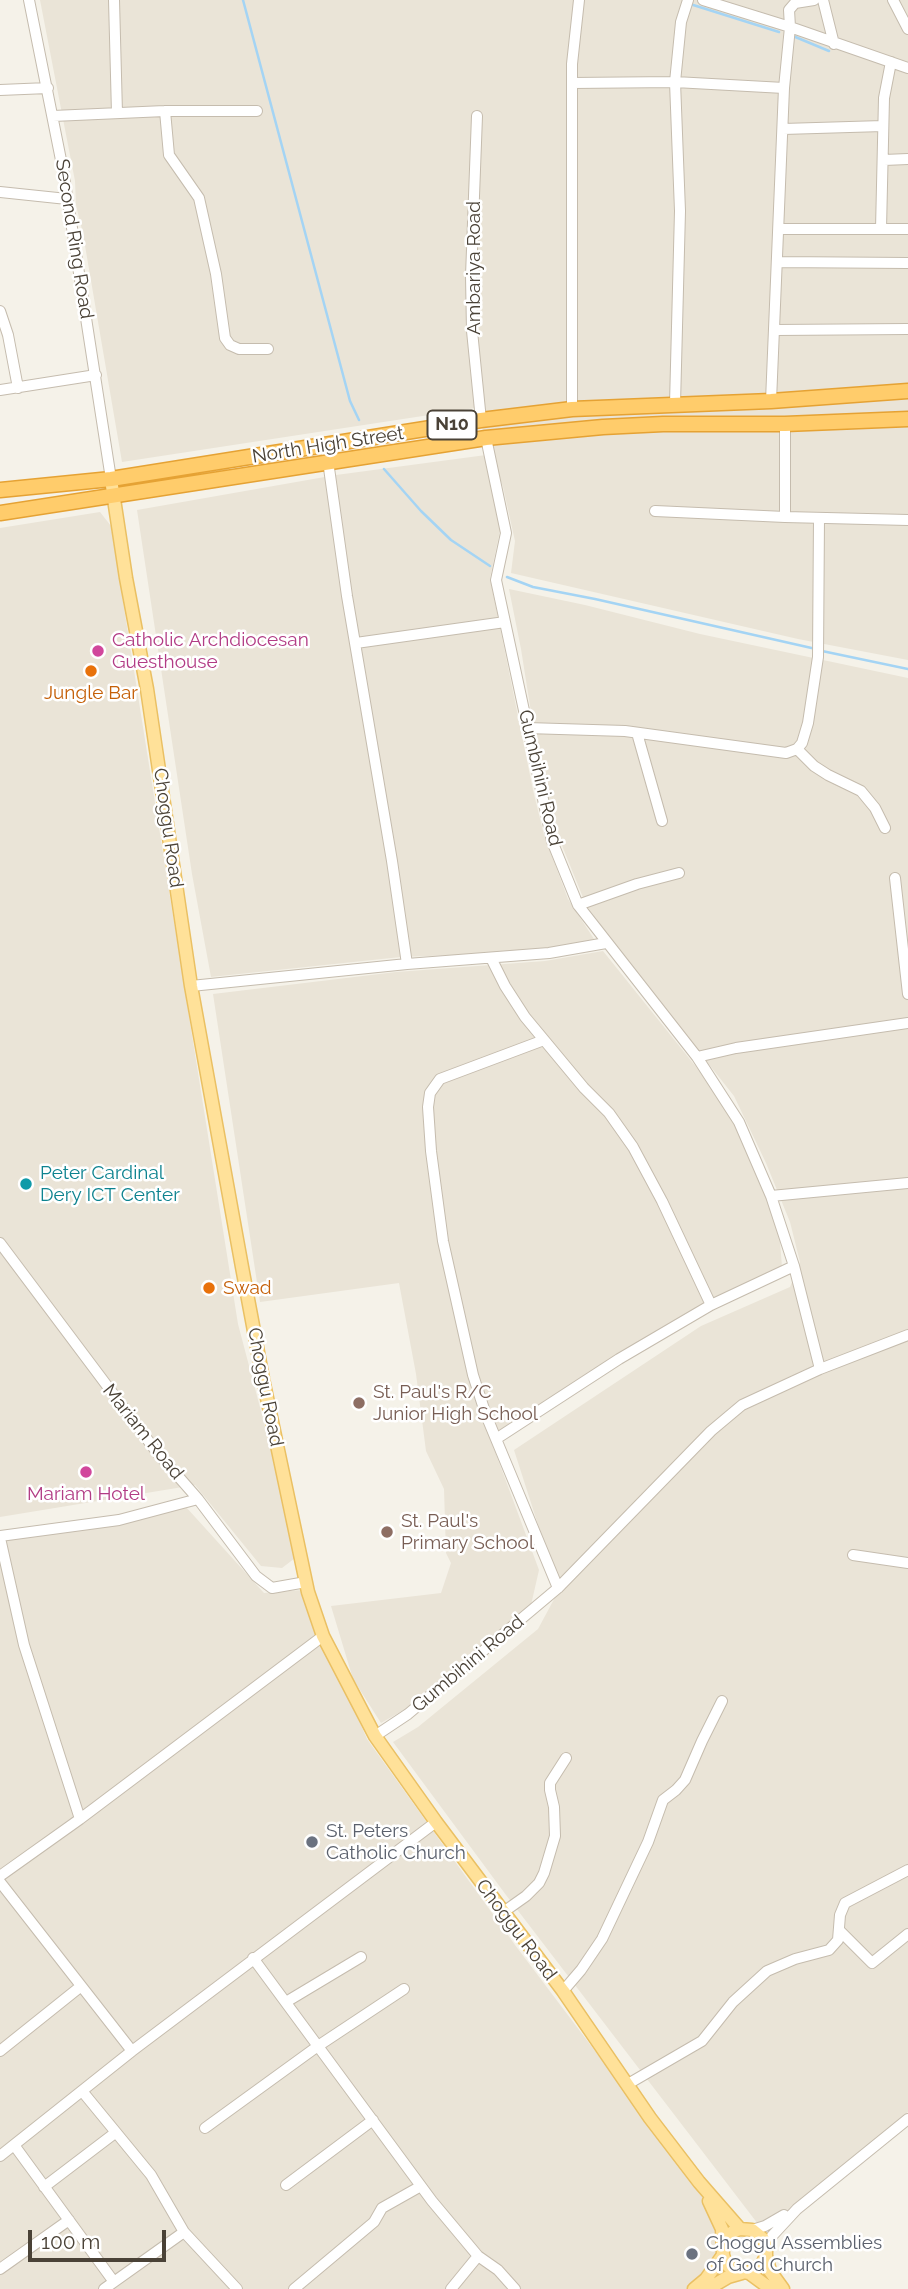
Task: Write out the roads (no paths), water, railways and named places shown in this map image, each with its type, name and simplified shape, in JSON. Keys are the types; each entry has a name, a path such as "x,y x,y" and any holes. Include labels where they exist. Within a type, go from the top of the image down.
{"highway":[{"name":"North High Street","path":"0,490 111,479 481,420 572,409 771,401 908,391"},
{"name":"North High Street","path":"0,513 486,438 663,424 785,424 908,419"}],"main road":[{"name":"Choggu Road","path":"111,479 147,689 191,986 262,1379 306,1582 323,1636 375,1736 436,1822 563,1991 699,2182 746,2230"},
{"name":"Choggu Road","path":"699,2182 722,2229 723,2251"},
{"path":"694,2289 706,2279 729,2235 746,2230 763,2239 770,2271 783,2289"},
{"path":"723,2251 726,2264 733,2270 745,2273 771,2289"},
{"path":"708,2289 728,2277 745,2273 762,2264 766,2254"}],"street":[{"name":"Second Ring Road","path":"29,0 53,116 111,479"},
{"path":"114,0 117,113"},
{"path":"572,409 572,83 579,0"},
{"path":"675,404 680,211 675,82 681,22 688,0"},
{"path":"705,0 908,68"},
{"path":"771,401 789,10 795,3 814,0"},
{"path":"823,0 834,44"},
{"path":"893,0 908,29"},
{"path":"881,229 884,98 891,62"},
{"path":"572,83 675,82 784,88"},
{"path":"0,90 48,88"},
{"path":"165,111 169,155 198,198 216,274 225,338 230,345 239,349 268,349"},
{"path":"53,116 165,111 257,111"},
{"name":"Ambariya Road","path":"477,116 471,276 472,331 481,420"},
{"path":"783,129 883,126"},
{"path":"884,160 908,159"},
{"path":"0,192 67,199"},
{"path":"779,229 908,229"},
{"path":"777,261 908,263"},
{"path":"0,311 8,335 18,388"},
{"path":"775,330 908,329"},
{"path":"0,390 96,375"},
{"path":"785,424 785,517"},
{"name":"Gumbihini Road","path":"486,438 506,533 496,580 552,841 578,905 697,1057 739,1122 771,1196 794,1266 820,1369"},
{"path":"328,461 407,964"},
{"path":"655,511 908,520"},
{"path":"527,728 637,733 786,753 797,748 802,743 808,723 818,657 819,518"},
{"path":"356,643 505,622"},
{"path":"637,733 662,821"},
{"path":"797,748 814,766 861,791 875,808 885,828"},
{"path":"578,905 637,884 679,873"},
{"path":"895,878 904,925 908,994"},
{"path":"191,986 407,964 550,953 606,943"},
{"path":"491,958 525,1017 584,1088 609,1113 633,1147 711,1305"},
{"path":"697,1057 736,1048 908,1023"},
{"path":"544,1040 440,1079 430,1093 428,1107 443,1241 473,1375 496,1439 558,1588"},
{"path":"771,1196 908,1182"},
{"name":"Mariam Road","path":"0,1243 156,1451 198,1499 256,1576 272,1588 306,1582"},
{"path":"496,1439 619,1359 711,1305 794,1266"},
{"name":"Gumbihini Road","path":"375,1736 408,1714 558,1588 711,1432 742,1405 820,1369 908,1335"},
{"path":"80,1819 24,1645 0,1537 119,1520 198,1499"},
{"path":"853,1555 908,1563"},
{"path":"0,1877 323,1636"},
{"path":"563,1991 582,1970 602,1939 648,1842 663,1800 685,1780 722,1701"},
{"path":"502,1913 526,1896 539,1883 544,1873 555,1836 550,1783 566,1758"},
{"path":"0,2156 132,2050 436,1822"},
{"path":"628,2084 702,2040 733,2002 767,1971 795,1959 830,1950 838,1940 845,1903 908,1870"},
{"path":"0,1882 132,2050"},
{"path":"840,1931 872,1963 908,1934"},
{"path":"286,2002 360,1957"},
{"path":"253,1958 421,2186 478,2256 498,2270 516,2289"},
{"path":"0,2051 80,1987"},
{"path":"205,2128 318,2046 404,1989"},
{"path":"82,2091 150,2175 184,2232 237,2289"},
{"path":"766,2254 772,2236 797,2209 908,2119"},
{"path":"286,2185 373,2120"},
{"path":"44,2187 115,2133"},
{"path":"14,2146 114,2282"},
{"path":"294,2289 374,2222 382,2208 421,2186"},
{"path":"746,2230 771,2224 797,2209"},
{"path":"0,2269 69,2220"},
{"path":"104,2289 184,2232"},
{"path":"452,2289 478,2256"}],"waterway":[{"path":"243,0 350,401 359,420"},
{"path":"690,4 779,32"},
{"path":"793,36 829,51"},
{"path":"384,469 451,540 490,566"},
{"path":"507,577 533,587 816,649"},
{"path":"822,651 908,669"}],"place":[{"name":"Catholic Archdiocesan Guesthouse","path":"98,651"},
{"name":"Jungle Bar","path":"91,671"},
{"name":"Peter Cardinal Dery ICT Center","path":"26,1184"},
{"name":"Swad","path":"209,1288"},
{"name":"St. Paul's R/C Junior High School","path":"359,1403"},
{"name":"Mariam Hotel","path":"86,1472"},
{"name":"St. Paul's Primary School","path":"387,1532"},
{"name":"St. Peters Catholic Church","path":"312,1842"},
{"name":"Choggu Assemblies of God Church","path":"692,2254"}]}
